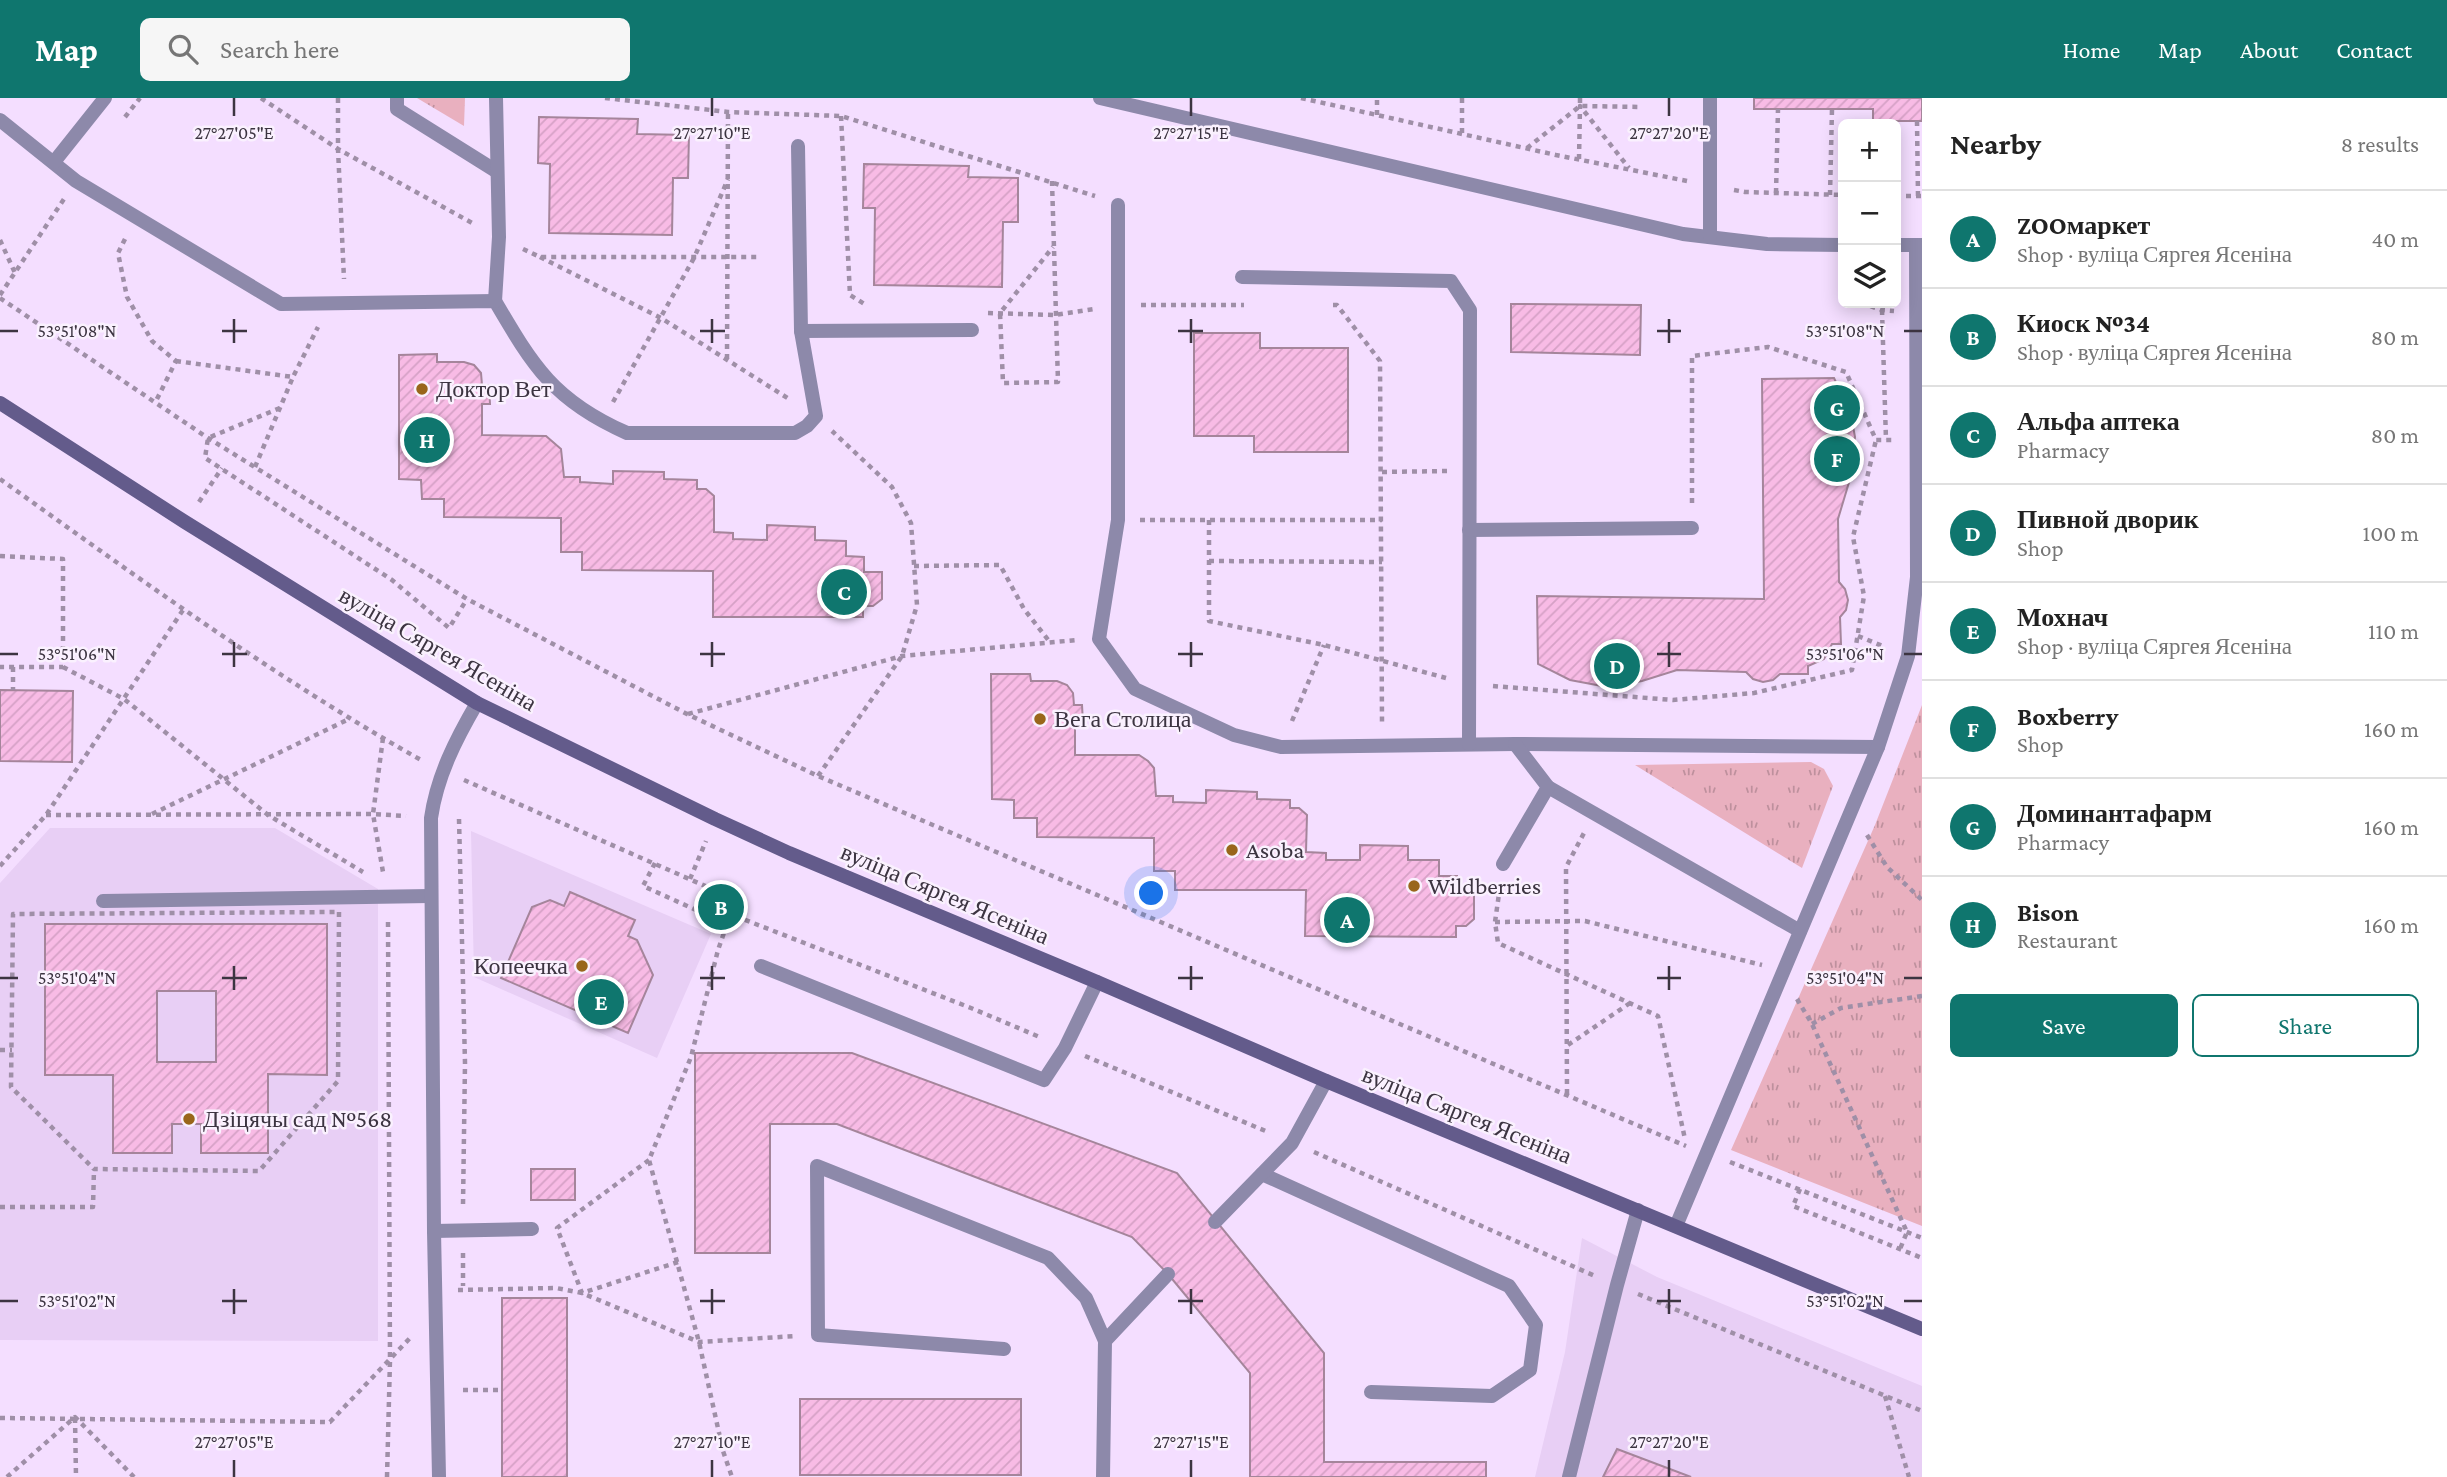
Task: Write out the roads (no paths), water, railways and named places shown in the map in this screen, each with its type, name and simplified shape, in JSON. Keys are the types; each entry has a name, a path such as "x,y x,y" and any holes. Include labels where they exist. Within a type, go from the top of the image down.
{"main road":[{"name":"вуліца Сяргея Ясеніна","path":"0,403 185,522 477,703 715,819 1326,1082 1922,1329"}],"lane":[{"path":"54,162 105,98"},
{"path":"397,98 397,108 496,171"},
{"path":"496,98 499,237 495,301 523,351 554,389 601,422 626,433 795,433 807,426 816,416 801,331 798,146"},
{"path":"1100,98 1683,234 1767,244 1838,245"},
{"path":"1710,98 1710,237"},
{"path":"0,120 76,181 281,304 495,301"},
{"path":"1118,205 1118,520 1099,639 1135,689 1234,735 1281,747 1381,744 1878,747"},
{"path":"1676,1226 1776,970 1800,931 1878,747 1908,656 1917,577 1916,312 1919,245 1901,245"},
{"path":"1242,277 1451,281 1470,310 1469,744"},
{"path":"801,331 972,330"},
{"path":"1469,530 1692,528"},
{"path":"439,1477 431,818 443,771 459,734 477,703"},
{"path":"1515,744 1548,788 1800,931"},
{"path":"1503,864 1548,788"},
{"path":"103,901 386,892 430,896"},
{"path":"761,966 1044,1080 1065,1048 1097,982"},
{"path":"1215,1222 1292,1143 1326,1082"},
{"path":"1004,1349 818,1335 817,1167 1048,1258 1086,1298 1105,1341 1103,1477"},
{"path":"1262,1174 1508,1286 1536,1325 1530,1370 1492,1396 1371,1392"},
{"path":"1569,1477 1638,1210"},
{"path":"434,1231 532,1229"},
{"path":"1105,1341 1168,1274"}],"place":[{"name":"Доктор Вет","path":"422,389"},
{"name":"Доминантафарм","path":"1837,408"},
{"name":"Bison","path":"427,440"},
{"name":"Boxberry","path":"1837,459"},
{"name":"Альфа аптека","path":"844,592"},
{"name":"Пивной дворик","path":"1617,666"},
{"name":"Вега Столица","path":"1040,719"},
{"name":"Asoba","path":"1232,850"},
{"name":"Wildberries","path":"1414,886"},
{"name":"Киоск №34","path":"721,907"},
{"name":"ZOOмаркет","path":"1347,920"},
{"name":"Копеечка","path":"582,966"},
{"name":"Мохнач","path":"601,1002"},
{"name":"Дзіцячы сад №568","path":"189,1119"}]}
